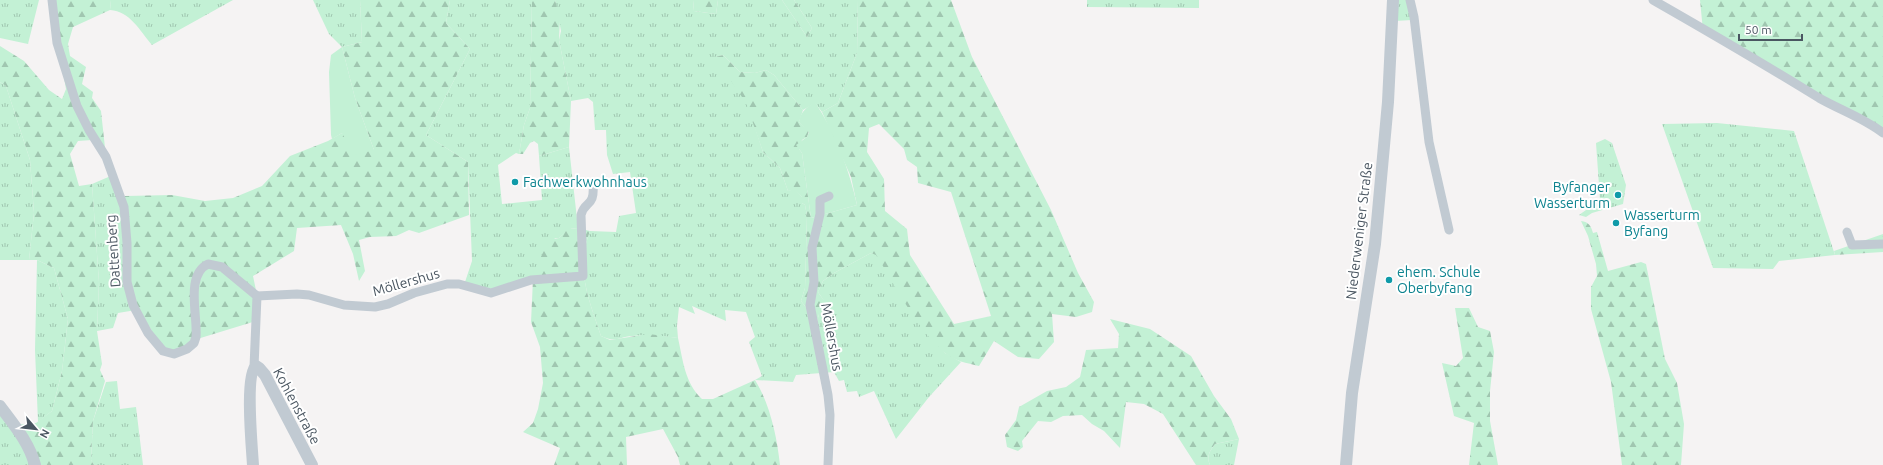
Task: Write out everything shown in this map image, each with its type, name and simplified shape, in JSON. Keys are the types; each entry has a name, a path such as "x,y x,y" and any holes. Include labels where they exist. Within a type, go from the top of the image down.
{"street":[{"name":"Dattenberg","path":"52,0 57,42 77,106 89,130 106,157 124,207 127,243 127,282 133,305 156,344 163,351 174,354 187,349 194,343 196,333 195,282 198,274 205,266 212,264 222,267 257,296"},
{"name":"Niederweniger Straße","path":"1346,465 1352,393 1375,244 1388,102 1393,0"},
{"path":"1410,0 1414,17 1429,142 1449,230"},
{"path":"1653,0 1780,73 1820,99 1858,117 1883,133"},
{"name":"Möllershus","path":"257,296 270,294 305,295 338,304 375,306 388,304 414,293 447,284 459,284 491,293 531,280 583,276 581,215 583,210 593,198 593,183"},
{"name":"Möllershus","path":"828,465 830,415 828,395 810,305 814,282 812,248 820,214 820,200 829,196"},
{"path":"1847,232 1852,245 1883,244"},
{"path":"254,367 257,296"},
{"name":"Kohlenstraße","path":"253,465 250,393 254,367 259,368 265,375 312,465"},
{"path":"0,406 22,436 33,456 35,465"}],"green space":[{"path":"0,0 39,0 28,44 0,38"},
{"path":"50,0 111,0 110,10 73,27 68,44 70,56 86,67 82,84 93,92 92,98 101,111 106,157 92,140 78,141 70,154 79,186 92,184 99,282 97,331 102,364 100,370 105,381 93,421 91,460 94,465 36,465 15,425 36,423 52,411 62,371 68,319 54,268 37,260 29,260 34,213 30,160 6,86 0,82 0,46 24,61 49,90 62,99 66,89"},
{"path":"111,0 233,0 152,45 129,18 117,11 110,10"},
{"path":"313,0 360,0 362,42 342,47 329,34"},
{"path":"360,0 450,0 446,23 470,49 426,135 468,162 469,215 419,233 409,230 396,236 370,237 359,240 365,271 359,281 353,254 341,225 297,228 294,251 253,276 257,295 256,321 194,340 187,349 163,351 129,291 125,223 119,210 125,196 172,195 205,201 233,198 262,186 290,156 328,141 342,133 374,150 355,98 342,47 362,42"},
{"path":"450,0 532,0 530,108 524,125 519,154 516,153 498,165 502,204 542,200 539,156 569,147 578,228 569,230 559,238 555,238 533,279 499,290 464,285 472,261 468,162 426,135 470,49 446,23"},
{"path":"532,0 555,0 560,19 559,40 571,101 569,147 539,156 538,144 534,141 530,143 523,154 519,154 524,125 530,108"},
{"path":"555,0 693,0 694,11 716,14 718,0 782,0 807,37 812,28 794,0 858,0 857,53 838,103 822,112 815,103 803,110 774,75 766,70 755,73 740,72 723,55 716,57 747,103 763,152 780,168 788,191 794,189 802,197 802,203 805,205 807,216 805,288 801,301 817,322 819,314 833,314 818,292 823,281 834,273 871,253 876,254 945,353 961,362 929,397 896,439 874,391 859,397 857,391 847,392 844,380 839,381 834,372 796,375 793,382 755,380 762,376 749,342 755,337 746,312 725,310 726,321 692,306 695,314 679,307 677,326 678,338 638,336 610,339 601,336 585,284 584,259 586,245 590,231 616,232 619,216 636,213 630,172 613,174 607,155 606,130 595,130 593,102 588,98 571,101 559,40 561,31"},
{"path":"693,0 718,0 716,14 694,11"},
{"path":"782,0 794,0 812,28 807,37"},
{"path":"858,0 951,0 972,57 1051,210 1078,273 1094,302 1092,312 1076,317 1052,314 1054,342 1039,359 1018,357 994,341 979,366 952,358 945,353 925,332 907,306 876,255 871,253 834,273 823,281 818,292 832,311 833,314 830,317 826,314 819,314 817,322 801,301 805,288 807,216 805,205 802,203 802,197 794,190 788,191 780,168 763,152 746,103 715,57 723,55 740,72 755,73 766,70 774,75 803,110 799,122 809,131 807,137 802,140 799,149 802,153 811,218 857,205 851,177 822,112 838,103 857,53","holes":["879,124 904,149 907,160 917,167 918,183 951,192 991,316 954,324 910,255 907,229 885,211 884,179 867,152 869,128"]},
{"path":"1087,0 1199,0 1199,8 1087,7"},
{"path":"1396,0 1408,0 1412,20 1395,21"},
{"path":"1700,0 1883,0 1883,135 1703,31"},
{"path":"342,47 355,98 374,150 354,155 342,133 332,139 331,135 329,72 331,55"},
{"path":"0,82 6,86 30,160 34,213 29,260 0,260"},
{"path":"815,102 823,114 841,152 857,205 811,218 802,153 796,145 807,137 809,132 799,122 801,115"},
{"path":"1717,123 1794,131 1835,255 1779,261 1773,269 1713,268 1662,124"},
{"path":"1605,139 1612,143 1626,185 1623,204 1592,213 1586,217 1579,215 1600,200 1596,143"},
{"path":"113,175 125,223 136,310 118,313 113,328 97,331 99,282 92,184"},
{"path":"1581,221 1586,222 1589,225 1593,233 1597,232 1608,271 1641,262 1646,264 1665,359 1677,383 1684,424 1681,465 1622,465 1611,382 1591,309 1591,287 1597,276 1596,264 1588,236"},
{"path":"578,228 590,231 584,259 585,284 601,336 610,340 649,334 678,338 688,379 696,393 702,399 713,399 755,380 769,410 777,443 780,465 680,465 678,457 663,429 626,437 627,465 554,465 560,448 523,432 533,423 538,409 543,383 540,347 531,322 533,279 547,240 559,238 567,229"},
{"path":"1883,234 1883,252 1835,255 1834,251"},
{"path":"37,260 54,268 68,319 62,371 52,411 38,422 35,350"},
{"path":"1455,308 1469,308 1478,327 1490,331 1494,352 1490,391 1490,421 1498,465 1469,465 1474,423 1454,416 1442,363 1456,366 1463,358"},
{"path":"1110,319 1150,329 1191,356 1214,396 1231,419 1239,439 1215,444 1210,451 1210,465 1196,465 1163,414 1144,404 1126,402 1120,448 1104,431 1092,424 1082,415 1063,416 1051,422 1038,421 1022,441 1023,447 1018,451 1007,447 1005,435 1016,420 1019,407 1047,391 1066,387 1080,377 1086,350 1118,348 1119,334"},
{"path":"117,381 120,409 136,407 143,465 94,465 91,460 93,421 106,382"},
{"path":"2,411 34,465 0,465 0,415"},
{"path":"1239,439 1234,465 1210,465 1210,451 1215,444"}],"place":[{"name":"Fachwerkwohnhaus","path":"515,182"},
{"name":"Byfanger Wasserturm","path":"1618,195"},
{"name":"Wasserturm Byfang","path":"1616,223"},
{"name":"ehem. Schule Oberbyfang","path":"1389,280"}]}
